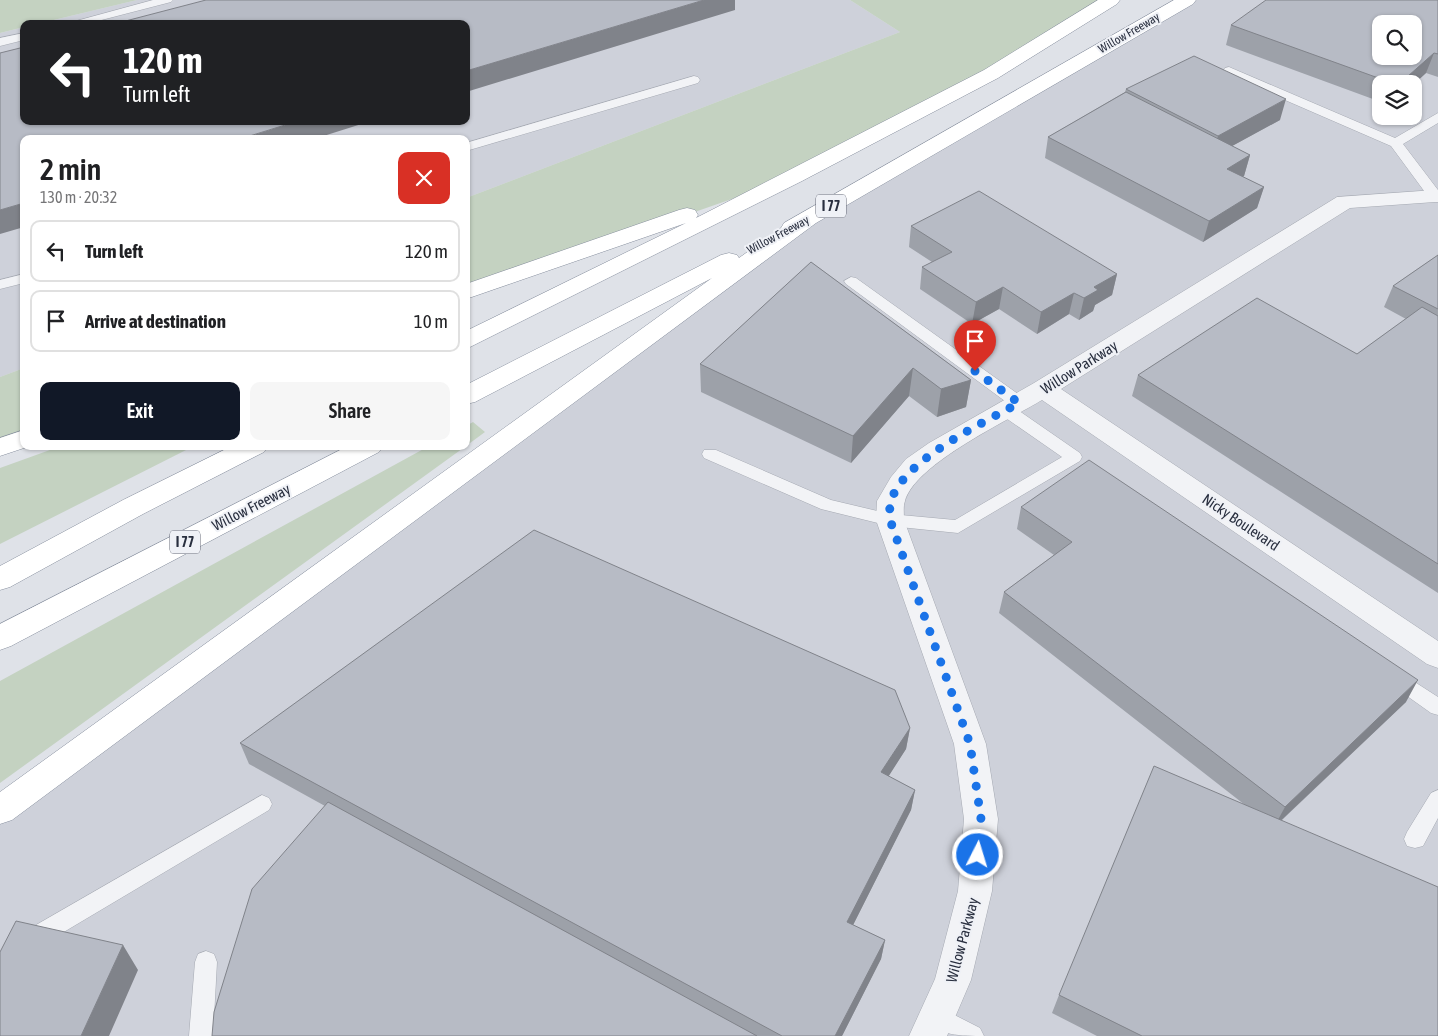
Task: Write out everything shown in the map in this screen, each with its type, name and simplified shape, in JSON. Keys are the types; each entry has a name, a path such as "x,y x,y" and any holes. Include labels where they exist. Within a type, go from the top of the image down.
{"highway":[{"path":"470,339 795,177 991,74 1111,0"},
{"name":"Willow Freeway","path":"470,394 808,220 1187,0"},
{"path":"470,291 795,177"},
{"path":"0,810 808,220"},
{"path":"0,447 20,440"},
{"path":"0,579 133,507 247,450"},
{"name":"Willow Freeway","path":"0,638 362,450"}],"street":[{"name":"Willow Parkway","path":"932,1026 953,980 975,891 981,819 970,744 890,520 891,501 915,466 938,449 1023,401 1345,202 1436,195"},
{"name":"Nicky Boulevard","path":"1023,401 1438,656"}],"lane":[{"path":"87,20 167,0"},
{"path":"0,42 20,37"},
{"path":"1229,71 1396,143 1436,195"},
{"path":"470,146 694,80"},
{"path":"1396,143 1438,117"},
{"path":"0,285 20,279"},
{"path":"710,454 827,505 890,520 958,526 1081,461 1023,401 852,281"},
{"path":"1382,667 1438,707"},
{"path":"1415,839 1438,799"},
{"path":"0,969 44,932 262,804"},
{"path":"201,1036 206,962"},
{"path":"932,1026 972,1036"}],"shaded area":[{"path":"137,0 850,0 900,32 470,196 470,135 20,135 20,370 0,377 0,33 20,28 20,125 470,125 470,20 54,20"},
{"path":"1187,0 1438,0 1438,1036 0,1036 0,810 808,219"}],"green space":[{"path":"0,0 137,0 54,20 20,20 20,28 0,33"},
{"path":"850,0 1111,0 795,177 470,291 470,196 900,32"},
{"path":"20,370 20,440 0,447 0,377"},
{"path":"473,422 485,432 470,443 470,424"},
{"path":"50,450 186,450 0,544 0,468"},
{"path":"422,450 460,450 0,783 0,681"}],"building":[{"path":"206,0 704,0 470,70 470,20 129,20"},
{"path":"1266,0 1438,0 1438,54 1434,53 1422,64 1422,15 1372,15 1372,65 1420,65 1409,75 1372,76 1231,25"},
{"path":"20,48 20,125 285,125 253,135 20,135 20,204 0,210 0,53"},
{"path":"1194,56 1286,99 1218,136 1126,89"},
{"path":"1126,92 1250,155 1227,169 1264,187 1209,221 1048,137"},
{"path":"979,191 1117,274 1094,287 1098,290 1084,298 1074,293 1041,312 1003,287 976,302 922,267 952,252 911,226"},
{"path":"1438,255 1438,309 1393,286"},
{"path":"811,262 971,380 941,389 913,368 853,436 700,364"},
{"path":"1257,298 1357,354 1422,307 1438,316 1438,564 1138,375"},
{"path":"1089,460 1418,680 1285,807 1004,592 1072,542 1021,507"},
{"path":"534,530 895,690 910,728 881,772 915,790 847,922 885,940 835,1036 782,1036 240,743"},
{"path":"1154,766 1438,887 1438,1036 1142,1036 1059,995"},
{"path":"328,802 757,1036 212,1036 214,1012 252,889"},
{"path":"16,921 123,945 81,1036 0,1036 0,952"}],"route":[{"path":"975,371 1019,403 938,449 915,466 900,484 891,501 890,520 970,744 981,819 978,855"}]}
